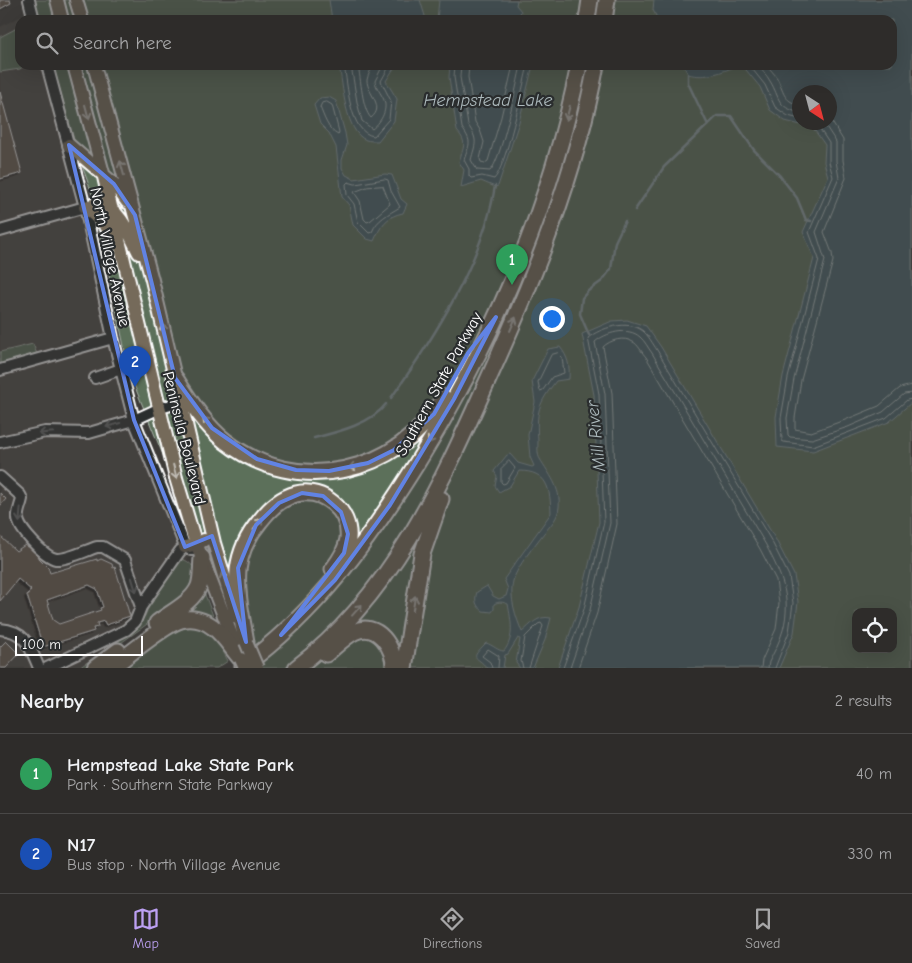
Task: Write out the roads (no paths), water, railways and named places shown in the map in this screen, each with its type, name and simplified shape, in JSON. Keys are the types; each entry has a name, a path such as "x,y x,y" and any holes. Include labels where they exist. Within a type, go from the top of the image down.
{"highway":[{"path":"588,15 590,0"},
{"path":"605,15 607,0"},
{"name":"Southern State Parkway","path":"242,665 281,635 303,615 355,556 423,453 454,399 496,317 542,202 561,142 578,70"},
{"path":"296,668 349,619 374,590 397,558 438,485 493,369 530,284 562,197 581,131 595,70"},
{"path":"175,378 185,401 219,435 241,451 262,461 286,468 306,471 329,471 358,466 394,450 424,426 442,401 468,353 496,317"},
{"path":"404,668 424,545 440,502 476,428 493,369"},
{"path":"246,642 239,602 238,580 240,562 248,540 261,519 284,499 302,493 318,495 332,502 343,515 348,528 346,548 339,562 306,599 281,635"},
{"path":"95,668 193,595 200,582 195,550"},
{"path":"111,668 173,623 188,619 200,620 220,632 242,665"},
{"path":"309,668 354,632 363,630 374,632 385,639 393,653 394,668"}],"main road":[{"path":"57,0 61,15"},
{"path":"76,0 80,15"},
{"name":"Peninsula Boulevard","path":"75,70 103,173 195,550 242,665"},
{"name":"Peninsula Boulevard","path":"95,70 152,280 175,378"},
{"path":"69,145 103,173 122,193 135,215"},
{"path":"85,207 98,204 105,206 122,221 152,280"},
{"path":"85,207 110,231 129,282"},
{"name":"Peninsula Boulevard","path":"185,401 210,526 223,575 257,668"},
{"path":"195,550 205,539 210,526"}],"street":[{"path":"29,0 33,15"},
{"name":"North Village Avenue","path":"48,70 85,207 113,338 134,420 195,550"},
{"path":"0,231 85,207"},
{"path":"0,370 113,338"},
{"path":"95,378 121,369"},
{"path":"3,443 45,432 89,433 134,420 160,408 185,401"},
{"path":"0,477 22,499 17,517 24,533 51,557 58,559 97,547 104,547 125,560 140,608"},
{"path":"47,668 126,630 134,622 140,608 180,551 195,550"},
{"path":"0,629 15,633 29,642 39,668"}],"water":[{"path":"329,0 420,0 425,15 331,15"},
{"path":"439,0 517,0 516,5 521,11 520,15 438,15"},
{"path":"654,0 912,0 912,402 889,422 813,451 777,447 776,417 783,376 814,258 803,232 828,177 824,162 825,145 814,130 837,130 837,85 792,85 792,123 785,121 770,110 760,87 746,70 897,70 897,15 656,15 653,10"},
{"name":"Hempstead Lake","path":"340,70 393,70 386,81 397,99 394,121 378,141 366,140 353,128"},
{"name":"Hempstead Lake","path":"450,70 532,70 519,122 498,186 495,187 481,181 461,187 464,170 459,162 464,142 457,131"},
{"path":"686,70 725,70 701,76 688,74"},
{"path":"329,97 336,101 345,133 347,145 342,160 342,168 346,175 354,179 385,174 392,175 401,199 407,204 403,213 397,214 384,223 374,241 367,239 353,225 349,205 342,197 336,147 329,133 320,124 314,105 320,98"},
{"path":"627,320 646,326 661,347 776,540 794,575 798,602 794,633 779,668 558,668 579,607 599,522 594,395 582,334 612,321"},
{"path":"560,347 568,362 569,379 556,381 550,389 542,402 537,423 538,455 556,487 559,500 558,511 554,521 518,569 512,587 514,607 522,632 538,619 551,618 545,640 533,668 520,668 516,663 520,639 518,638 508,654 505,655 503,668 487,668 476,655 486,643 504,651 510,640 510,617 508,604 503,602 494,604 492,612 483,611 476,603 477,592 487,586 493,596 499,599 506,596 508,589 504,579 551,513 550,496 546,483 542,478 536,474 519,471 510,486 499,492 495,486 497,476 494,471 510,454 518,463 534,466 530,457 528,435 535,402 532,381 548,349"}],"waterway":[{"path":"688,74 688,83 708,125"},
{"name":"Mill River","path":"635,210 664,167 717,116 731,116 754,150 780,176 797,198 806,220 811,221"},
{"name":"Mill River","path":"391,398 440,324 469,269 489,214 495,186"},
{"name":"Mill River","path":"589,335 580,314 582,298 602,281 611,269 615,242 625,221"},
{"name":"Mill River","path":"314,438 363,422 380,411 386,404"}],"place":[{"name":"Hempstead Lake State Park","path":"512,285"},
{"name":"N17","path":"135,387"}]}
